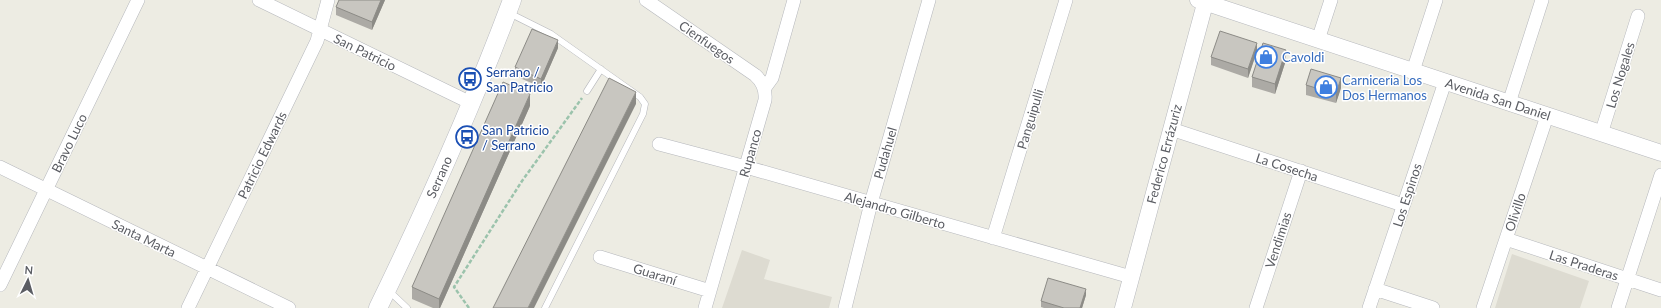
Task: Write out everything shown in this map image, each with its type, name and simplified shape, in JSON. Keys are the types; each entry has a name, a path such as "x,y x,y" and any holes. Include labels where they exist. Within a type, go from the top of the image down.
{"main road":[{"name":"Serrano","path":"378,308 429,200 471,103 510,6"}],"street":[{"name":"Bravo Luco","path":"0,285 138,0"},
{"name":"San Patricio","path":"259,0 471,103"},
{"name":"Patricio Edwards","path":"188,308 316,41 328,0"},
{"name":"Cienfuegos","path":"646,0 755,75 759,79 764,89"},
{"name":"Rupanco","path":"705,308 765,100 764,89 772,78 794,0"},
{"name":"Pudahuel","path":"846,308 871,203 929,0"},
{"name":"Panguipulli","path":"994,238 1066,0"},
{"path":"1318,40 1331,0"},
{"path":"1413,71 1436,0"},
{"path":"1509,103 1542,0"},
{"name":"Avenida San Daniel","path":"1203,1 1661,154"},
{"name":"Federico Errázuriz","path":"1123,308 1171,129 1203,1"},
{"name":"Los Nogales","path":"1601,134 1638,16"},
{"name":"Los Espinos","path":"1369,308 1445,82"},
{"name":"Olivillo","path":"1483,308 1547,116"},
{"name":"La Cosecha","path":"1171,129 1403,205"},
{"name":"Alejandro Gilberto","path":"659,144 746,167 1131,277"},
{"name":"Santa Marta","path":"0,167 289,308"},
{"name":"Vendimias","path":"1256,308 1301,171"},
{"path":"1618,308 1661,175"},
{"name":"Las Praderas","path":"1506,239 1661,290"},
{"name":"Guaraní","path":"600,257 710,291"},
{"path":"1376,289 1433,308"}],"lane":[{"path":"510,6 640,97 645,104 645,109 545,308"},
{"path":"587,91 601,69"},
{"path":"387,289 407,308"}],"path":[{"path":"470,308 454,287 522,181 557,130 587,91"}],"shaded area":[{"path":"742,250 770,260 764,279 832,297 829,308 722,308"},
{"path":"1512,254 1589,281 1580,308 1495,308"}],"building":[{"path":"339,0 381,0 372,22 336,7"},
{"path":"532,29 558,40 541,79 515,67"},
{"path":"1220,31 1257,43 1248,69 1211,57"},
{"path":"1263,43 1286,50 1275,84 1252,77"},
{"path":"1311,69 1341,78 1336,94 1306,85"},
{"path":"609,78 636,92 528,308 493,308"},
{"path":"503,82 530,94 439,299 412,287"},
{"path":"1048,278 1086,289 1080,308 1064,308 1041,301"}],"place":[{"name":"Cavoldi","path":"1266,57"},
{"name":"Serrano / San Patricio","path":"470,79"},
{"name":"Carniceria Los Dos Hermanos","path":"1326,87"},
{"name":"San Patricio / Serrano","path":"467,137"}]}
